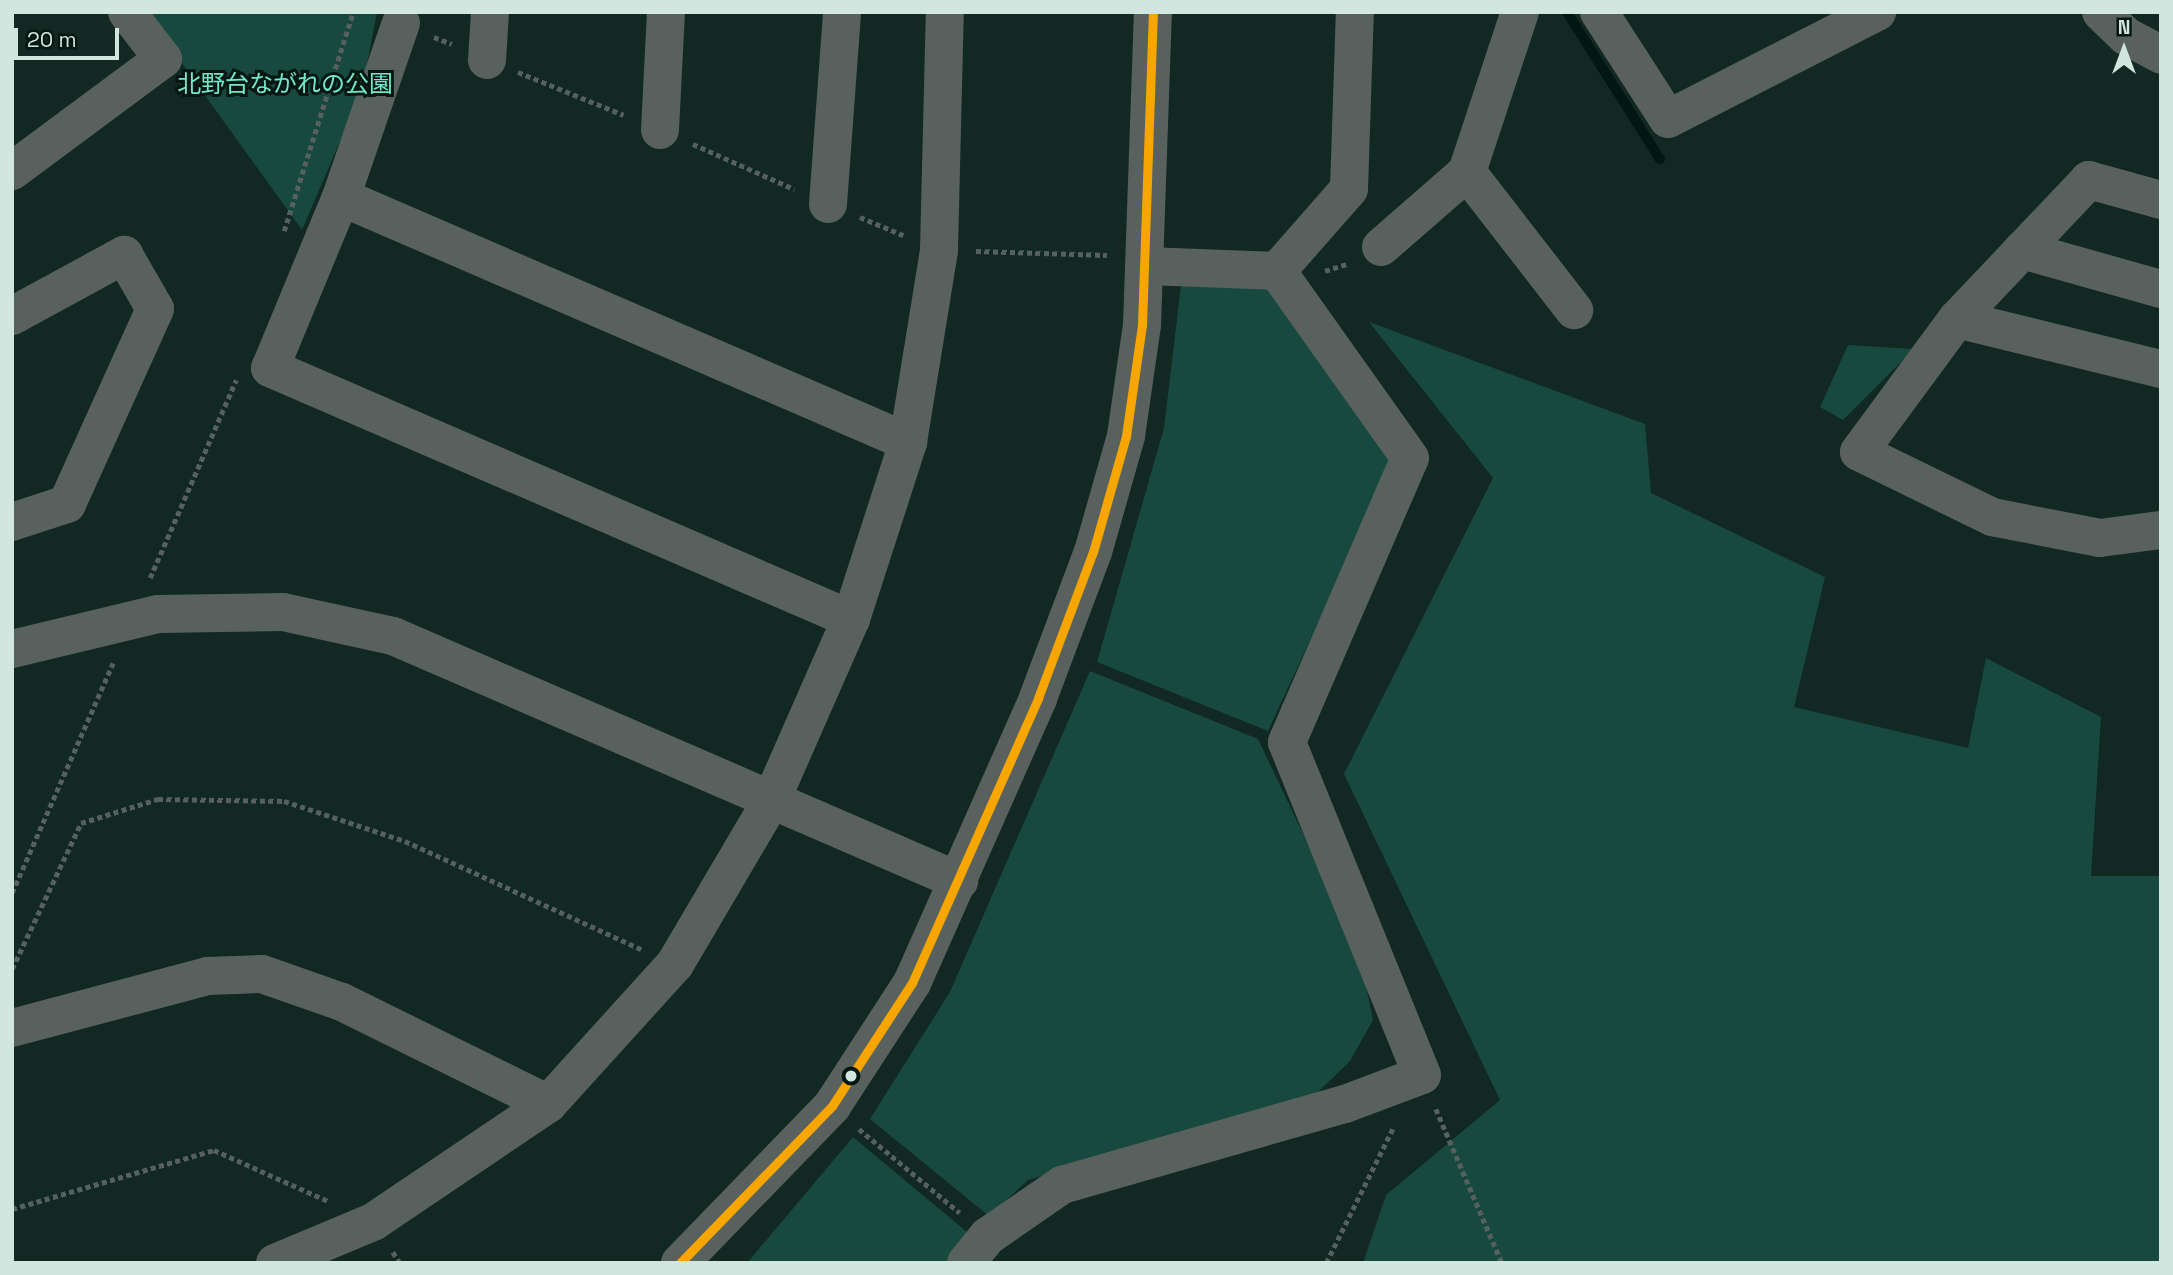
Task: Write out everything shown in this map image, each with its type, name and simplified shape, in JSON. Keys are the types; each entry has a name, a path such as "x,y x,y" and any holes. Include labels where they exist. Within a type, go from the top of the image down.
{"street":[{"path":"12,171 163,59 127,12"},
{"path":"487,60 490,12"},
{"path":"660,130 666,12"},
{"path":"828,204 842,12"},
{"path":"275,1263 373,1222 548,1104 674,964 771,801 851,619 908,442 939,250 945,12"},
{"path":"680,1263 832,1106 912,983 959,881 1093,552 1126,436 1146,261 1153,12"},
{"path":"1277,271 1349,189 1355,12"},
{"path":"1381,247 1467,172 1520,12"},
{"path":"1598,12 1668,119 1814,26 1877,12"},
{"path":"2101,12 2126,36 2161,55"},
{"path":"401,23 341,197 270,368 851,619"},
{"path":"1467,172 1574,310"},
{"path":"2161,200 2089,180 1957,319 1859,452 1992,517 2100,538 2161,530"},
{"path":"341,197 908,442"},
{"path":"2022,250 2161,289"},
{"path":"12,316 124,255 155,309 67,504 12,522"},
{"path":"1146,261 1277,271"},
{"path":"977,1250 1062,1185 1410,1079 1287,742 1410,458 1277,271"},
{"path":"1957,319 2161,369"},
{"path":"12,649 132,619 283,612 393,636 959,881"},
{"path":"12,1028 208,976 262,974 342,1002 548,1104"}],"path":[{"path":"284,240 353,12"},
{"path":"401,23 660,130 939,250 1146,261"},
{"path":"12,892 240,371"},
{"path":"12,969 81,824 158,799 284,801 405,841 674,964"},
{"path":"1326,1263 1403,1108 1410,1079"},
{"path":"1410,1079 1502,1263"},
{"path":"832,1106 977,1250"},
{"path":"12,1209 214,1150 373,1222 400,1263"}],"green space":[{"name":"北野台ながれの公園","path":"145,12 377,12 362,90 302,230"},
{"path":"1268,281 1394,459 1268,731 1097,662 1164,428 1181,285"},
{"path":"1369,322 1645,424 1651,493 1825,577 1794,707 1968,748 1986,658 2101,717 2091,876 2161,876 2161,1263 1363,1263 1386,1195 1500,1100 1344,774 1493,478"},
{"path":"1848,345 1914,349 1843,420 1820,407"},
{"path":"1090,671 1258,739 1359,951 1373,1020 1350,1061 1313,1097 1028,1180 989,1216 870,1119 950,992"},
{"path":"853,1137 973,1237 946,1263 747,1263"}],"waterway":[{"path":"1567,12 1660,159"}],"transit line":[{"path":"680,1263 832,1106 912,983 1038,698 1093,552 1126,436 1142,325 1153,12"}]}
